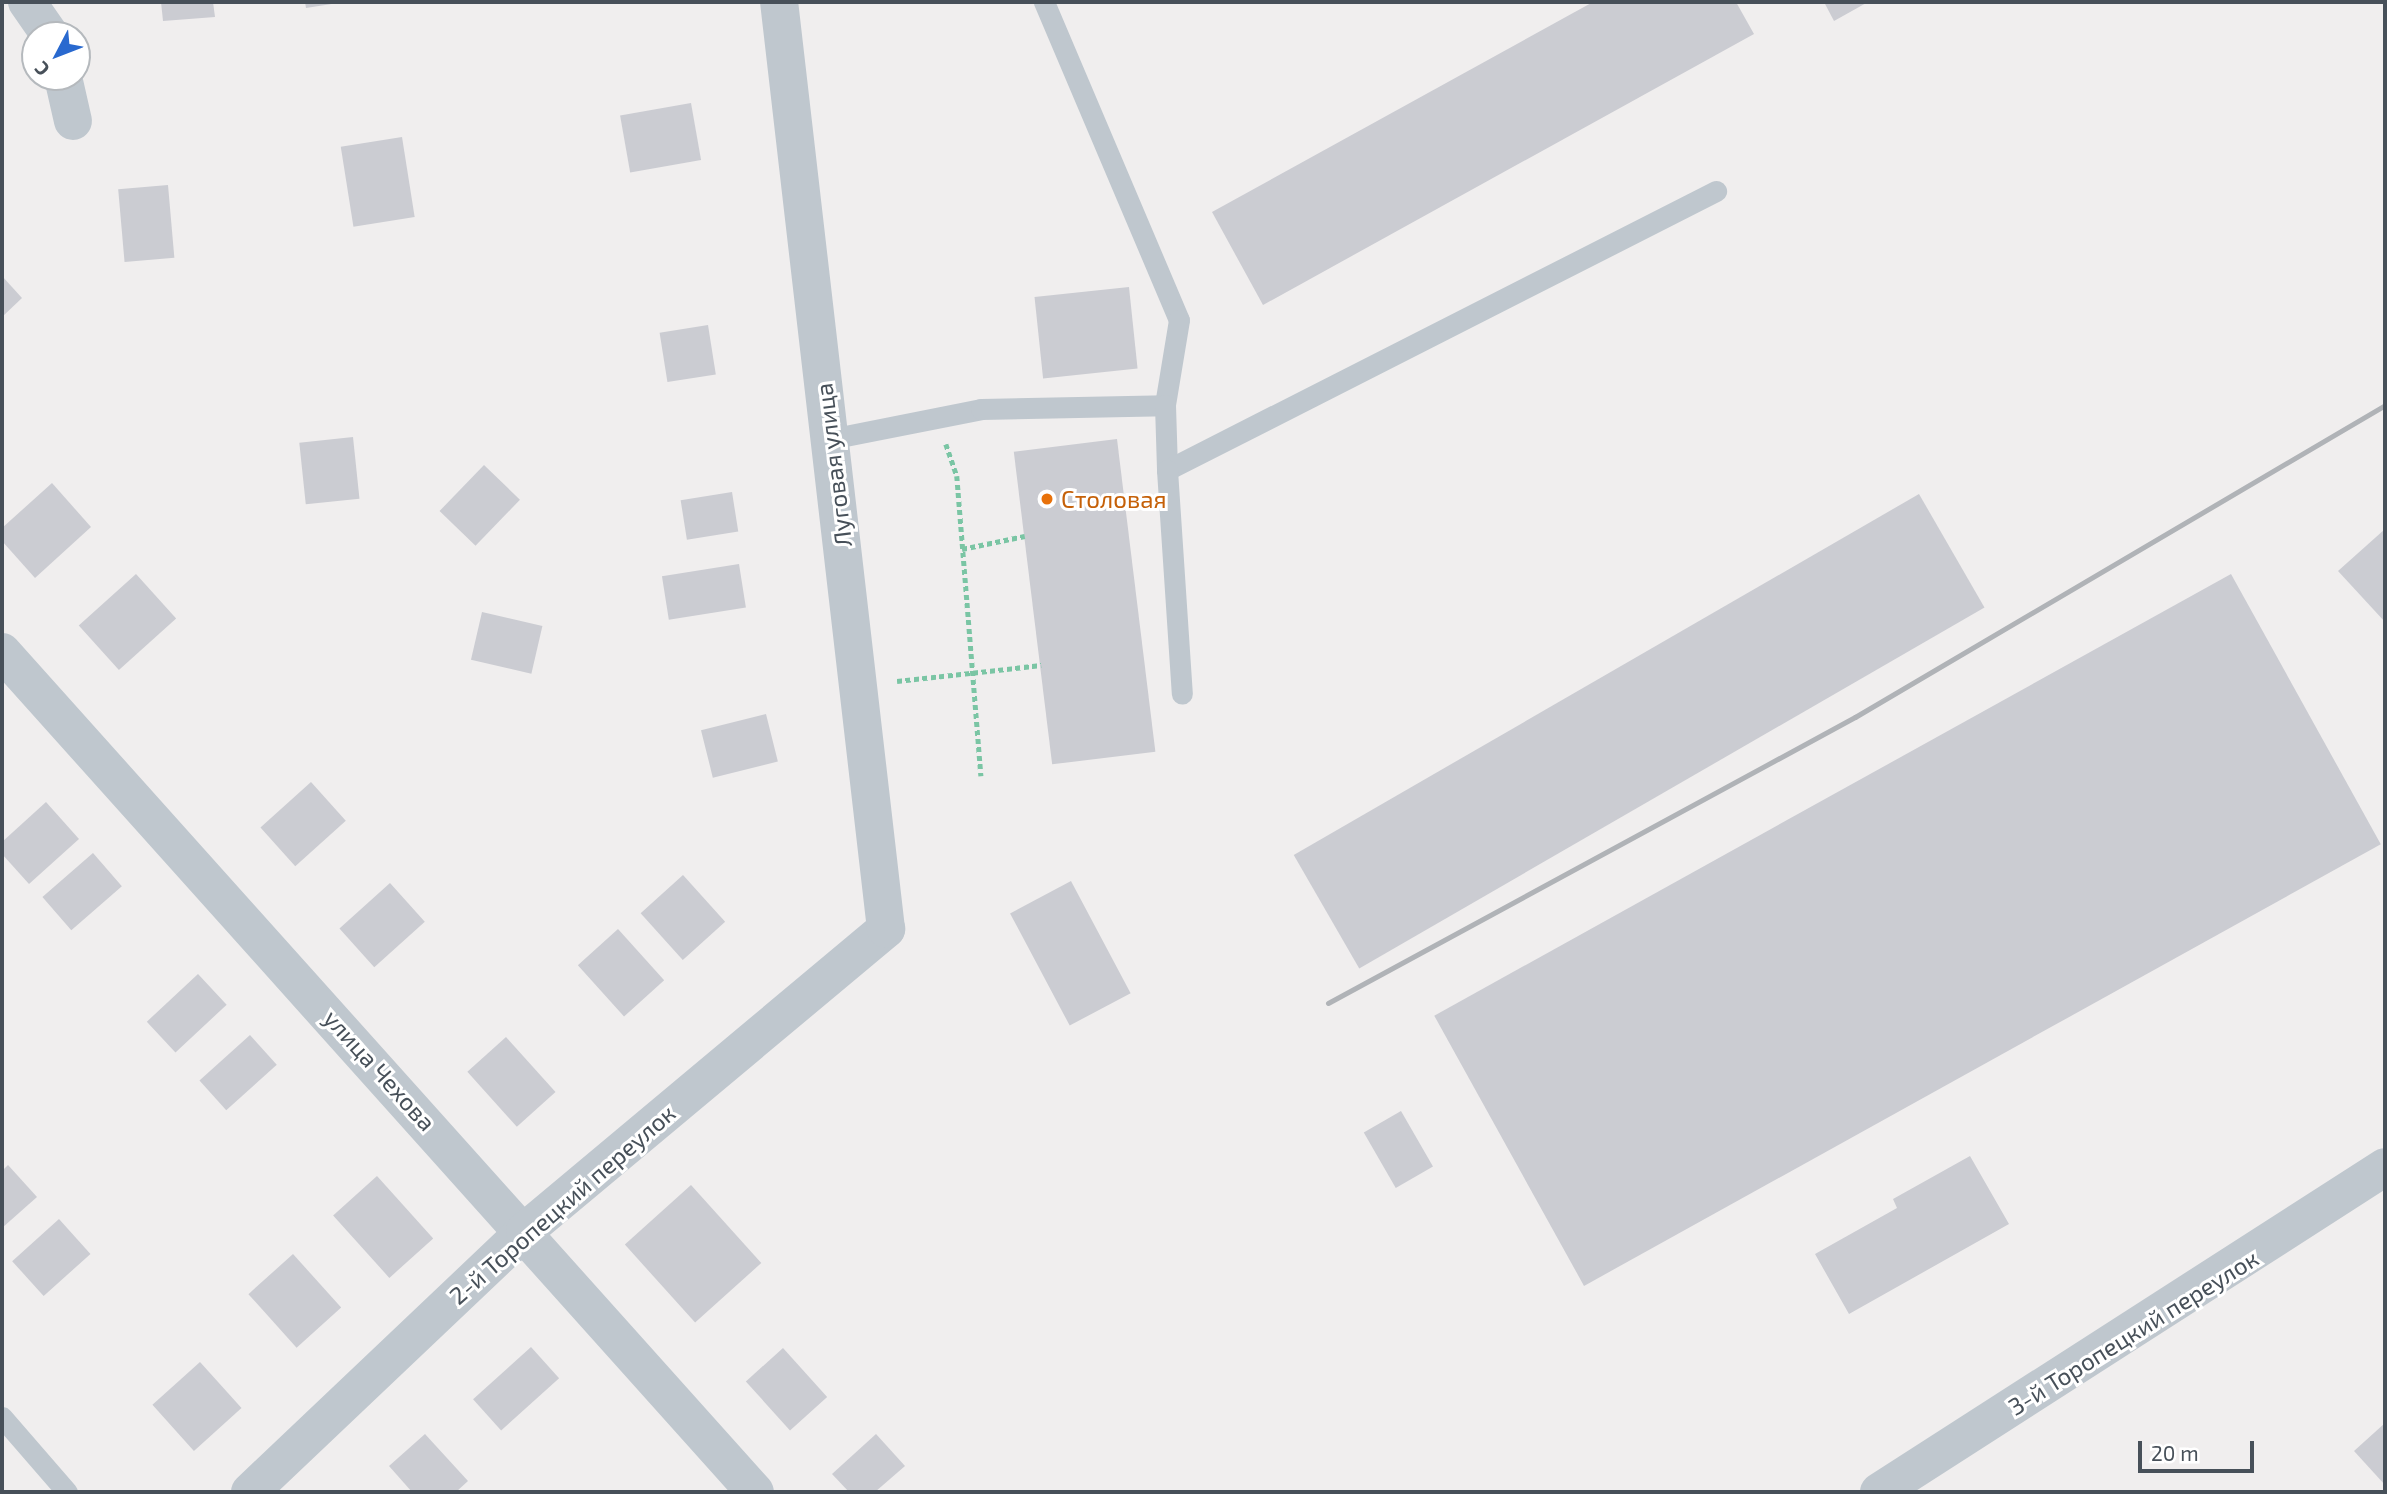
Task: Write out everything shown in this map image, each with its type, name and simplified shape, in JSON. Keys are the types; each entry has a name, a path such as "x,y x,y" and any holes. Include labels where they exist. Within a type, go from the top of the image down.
{"street":[{"path":"27,2 40,21"},
{"name":"Луговая улица","path":"779,2 886,929"},
{"path":"67,91 73,121"},
{"name":"улица Чехова","path":"2,652 525,1231 755,1492"},
{"name":"2-й Торопецкий переулок","path":"250,1492 525,1231 886,929"},
{"name":"3-й Торопецкий переулок","path":"1879,1492 2385,1167"}],"lane":[{"path":"1044,2 1179,320 1165,405 1182,693"},
{"path":"1167,470 1716,191"},
{"path":"830,439 981,409 1165,405"},
{"path":"2,1418 67,1492"}],"path":[{"path":"936,418 957,476 981,776"},
{"path":"962,549 1025,536"},
{"path":"858,686 1041,665"}],"building":[{"path":"161,2 213,2 215,17 163,21"},
{"path":"305,2 338,2 338,3 306,8"},
{"path":"1593,2 1736,2 1754,34 1263,305 1212,212"},
{"path":"1824,2 1868,2 1834,21"},
{"path":"691,103 701,160 630,173 620,116"},
{"path":"402,137 415,217 353,227 341,147"},
{"path":"168,185 174,258 125,262 118,189"},
{"path":"2,276 22,298 2,317"},
{"path":"1129,287 1138,369 1043,378 1035,297"},
{"path":"708,325 716,374 667,382 660,333"},
{"path":"353,437 359,499 306,504 299,443"},
{"path":"1117,439 1155,752 1052,764 1014,452"},
{"path":"484,465 520,500 476,546 440,511"},
{"path":"52,483 91,527 35,578 2,541 2,528"},
{"path":"732,492 738,532 687,540 681,500"},
{"path":"1919,494 1984,607 1359,968 1294,855"},
{"path":"2385,529 2385,622 2338,571"},
{"path":"739,564 746,607 669,620 662,576"},
{"path":"136,574 176,619 119,670 79,626"},
{"path":"2231,574 2381,844 1584,1286 1434,1016"},
{"path":"482,612 542,626 531,674 471,660"},
{"path":"766,714 778,762 713,778 701,730"},
{"path":"311,782 346,821 295,866 260,828"},
{"path":"46,802 79,839 29,884 2,854 2,842"},
{"path":"93,853 122,886 71,930 42,897"},
{"path":"683,875 725,922 683,960 641,913"},
{"path":"1071,881 1131,993 1070,1026 1010,913"},
{"path":"390,883 425,922 374,967 339,929"},
{"path":"618,929 664,980 624,1016 578,965"},
{"path":"198,974 227,1005 175,1052 147,1022"},
{"path":"250,1035 277,1065 226,1110 199,1081"},
{"path":"506,1037 556,1092 517,1127 467,1072"},
{"path":"1401,1111 1433,1166 1396,1188 1364,1132"},
{"path":"1970,1156 2009,1224 1849,1314 1815,1254 1897,1208 1893,1199"},
{"path":"8,1165 37,1197 2,1228 2,1171"},
{"path":"377,1176 433,1238 389,1278 333,1215"},
{"path":"691,1185 761,1263 695,1323 625,1245"},
{"path":"59,1219 90,1254 44,1296 12,1261"},
{"path":"293,1254 341,1308 297,1348 248,1294"},
{"path":"531,1347 559,1378 501,1430 473,1399"},
{"path":"783,1348 827,1397 790,1431 746,1381"},
{"path":"200,1362 241,1408 194,1451 152,1405"},
{"path":"2385,1423 2385,1485 2354,1451"},
{"path":"425,1434 468,1481 456,1492 412,1492 389,1466"},
{"path":"876,1434 905,1466 875,1492 849,1492 832,1474"}],"railway":[{"path":"1328,1003 1855,717 2385,405"}],"place":[{"name":"Столовая","path":"1047,499"}]}
